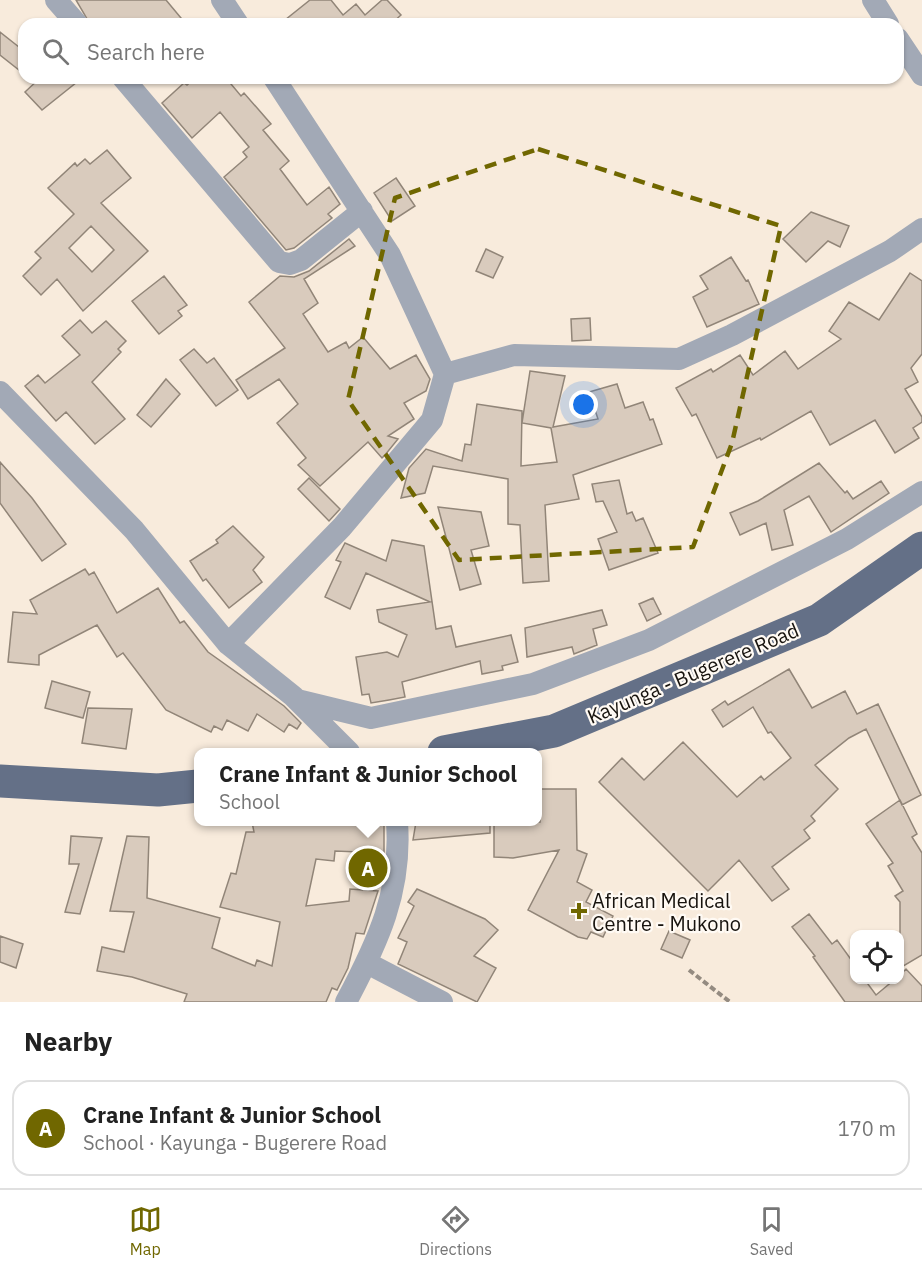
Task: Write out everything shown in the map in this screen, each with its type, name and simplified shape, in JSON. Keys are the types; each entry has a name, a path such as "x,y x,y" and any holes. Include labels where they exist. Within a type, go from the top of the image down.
{"main road":[{"name":"Kayunga - Bugerere Road","path":"469,748 554,731 819,620 922,548"},
{"path":"0,781 158,790 194,786"}],"street":[{"path":"56,0 72,18"},
{"path":"222,0 234,18"},
{"path":"873,0 884,18"},
{"path":"904,48 922,75"},
{"path":"128,84 279,262 290,264 301,260 362,211"},
{"path":"228,644 342,527 432,420 445,374 390,255 278,84"},
{"path":"445,374 514,355 679,359 732,335 890,251 922,229"},
{"path":"0,392 134,530 228,644 297,700 344,748"},
{"path":"297,700 371,718 533,684 650,640 847,539 922,492"},
{"path":"346,1002 384,924 398,869 397,826"},
{"path":"367,963 442,1002"}],"path":[{"path":"689,970 730,1002"}],"highlighted area":[{"path":"538,149 781,226 732,443 693,547 459,560 348,400 395,198"}],"building":[{"path":"76,0 166,0 181,18 86,18"},
{"path":"310,0 331,0 343,15 356,4 365,15 382,0 387,0 401,15 398,18 288,18"},
{"path":"0,32 18,46 18,69 0,55"},
{"path":"34,84 74,84 42,110 25,92"},
{"path":"183,84 231,84 241,96 244,93 271,124 263,130 289,161 280,169 307,205 329,187 340,204 328,214 332,218 294,248 286,250 224,177 247,157 243,152 249,147 220,112 192,138 162,103"},
{"path":"107,150 131,178 101,203 148,251 83,311 57,279 41,295 23,276 41,258 35,252 74,214 48,188 75,163 77,166 85,159 90,164","holes":["91,226 114,250 92,272 69,248"]},
{"path":"396,178 415,206 392,221 374,193"},
{"path":"811,212 849,226 840,247 828,241 806,262 783,239"},
{"path":"349,239 355,246 304,279 318,303 303,314 328,352 346,342 349,348 363,337 390,369 416,355 430,379 426,391 404,403 414,419 388,436 398,439 382,458 368,442 320,486 298,465 306,458 277,423 298,404 279,379 248,399 236,380 285,348 249,302 280,276 294,277 309,271"},
{"path":"486,249 503,257 493,278 476,271"},
{"path":"731,257 746,281 748,280 759,304 707,327 693,297 708,289 700,276"},
{"path":"910,273 922,281 922,354 911,368 918,382 905,389 922,417 922,422 913,428 919,438 895,453 875,420 830,445 811,411 761,440 760,438 717,458 696,414 692,416 676,388 711,369 713,372 740,355 753,375 785,351 798,369 841,339 829,331 849,302 879,320"},
{"path":"164,276 187,305 178,311 182,316 159,334 132,301"},
{"path":"590,318 591,340 572,341 571,319"},
{"path":"80,320 92,333 106,321 126,341 118,349 121,352 92,382 125,419 95,444 66,412 56,421 25,386 38,375 45,383 80,355 62,336"},
{"path":"194,349 207,363 214,358 238,390 216,406 180,360"},
{"path":"530,371 565,376 553,427 598,419 589,392 617,384 625,408 643,402 650,420 653,419 662,444 573,475 579,499 545,505 549,581 523,583 520,525 508,524 508,479 433,466 425,493 401,498 409,468 426,449 462,461 465,444 471,445 477,404 522,411 521,466 557,462 551,428 522,423"},
{"path":"166,379 180,394 151,427 137,415"},
{"path":"0,462 32,498 66,544 42,561 0,503"},
{"path":"819,463 853,499 881,481 889,493 831,532 809,496 784,510 793,545 772,550 766,523 740,535 730,513 758,501"},
{"path":"309,478 340,509 329,521 298,489"},
{"path":"619,480 627,514 632,512 636,521 643,518 658,553 609,570 598,539 617,532 603,501 596,502 592,484"},
{"path":"438,507 481,512 489,546 471,550 481,584 460,590"},
{"path":"233,526 264,557 253,570 262,582 229,608 206,579 203,581 190,561 218,543 216,540"},
{"path":"392,540 424,546 436,629 451,626 456,647 511,635 518,662 502,666 503,670 482,674 480,661 402,682 405,697 371,703 369,694 362,695 356,657 387,652 398,657 407,635 379,622 377,610 430,602 366,573 350,609 325,597 341,562 336,560 345,543 386,561"},
{"path":"85,569 89,575 94,572 117,613 158,588 180,623 184,621 208,652 284,706 301,723 297,729 289,724 284,732 257,714 248,731 227,720 222,730 214,726 211,732 166,710 123,653 117,657 97,625 39,655 39,665 8,662 13,612 37,614 30,600"},
{"path":"653,598 661,614 647,621 639,604"},
{"path":"602,610 607,625 593,629 597,645 574,654 572,647 527,657 525,628"},
{"path":"789,669 812,708 845,691 857,714 878,704 921,795 902,805 866,729 849,738 815,765 838,789 811,816 815,821 804,830 810,838 772,867 789,889 772,901 739,860 708,891 599,782 622,758 644,780 683,742 737,797 761,776 764,780 791,758 771,732 768,733 753,707 723,727 712,710 725,701 728,705"},
{"path":"52,681 90,692 83,718 45,708"},
{"path":"88,708 132,709 126,749 82,743"},
{"path":"542,789 576,789 577,850 587,854 577,882 592,890 586,902 613,916 603,937 591,932 587,939 578,937 528,910 559,850 513,858 494,857 494,826 542,826"},
{"path":"900,800 917,834 912,837 922,853 922,955 904,966 904,930 900,930 900,902 895,896 903,891 888,866 893,863 866,824"},
{"path":"253,826 384,826 384,853 335,851 334,861 316,859 306,906 349,901 350,889 378,891 364,934 356,933 348,968 337,990 332,988 326,1002 184,1002 187,994 132,977 97,971 102,947 124,952 134,912 110,911 127,836 149,837 147,898 220,918 212,948 255,966 257,960 272,966 280,922 220,907 231,873 236,874 246,832 254,832"},
{"path":"415,826 490,826 490,833 413,840"},
{"path":"71,836 102,838 80,914 65,912 79,864 69,864"},
{"path":"417,889 485,919 498,930 474,956 496,968 477,1002 398,964 407,942 398,938 414,906 408,902"},
{"path":"809,914 832,944 837,940 850,958 850,984 868,984 876,995 889,984 904,984 906,969 922,986 922,1002 845,1002 813,957 815,956 792,927"},
{"path":"669,931 690,940 682,958 661,949"},
{"path":"0,936 23,944 16,968 0,962"}],"place":[{"name":"Crane Infant & Junior School","path":"368,868"},
{"name":"African Medical Centre - Mukono","path":"579,911"}]}
